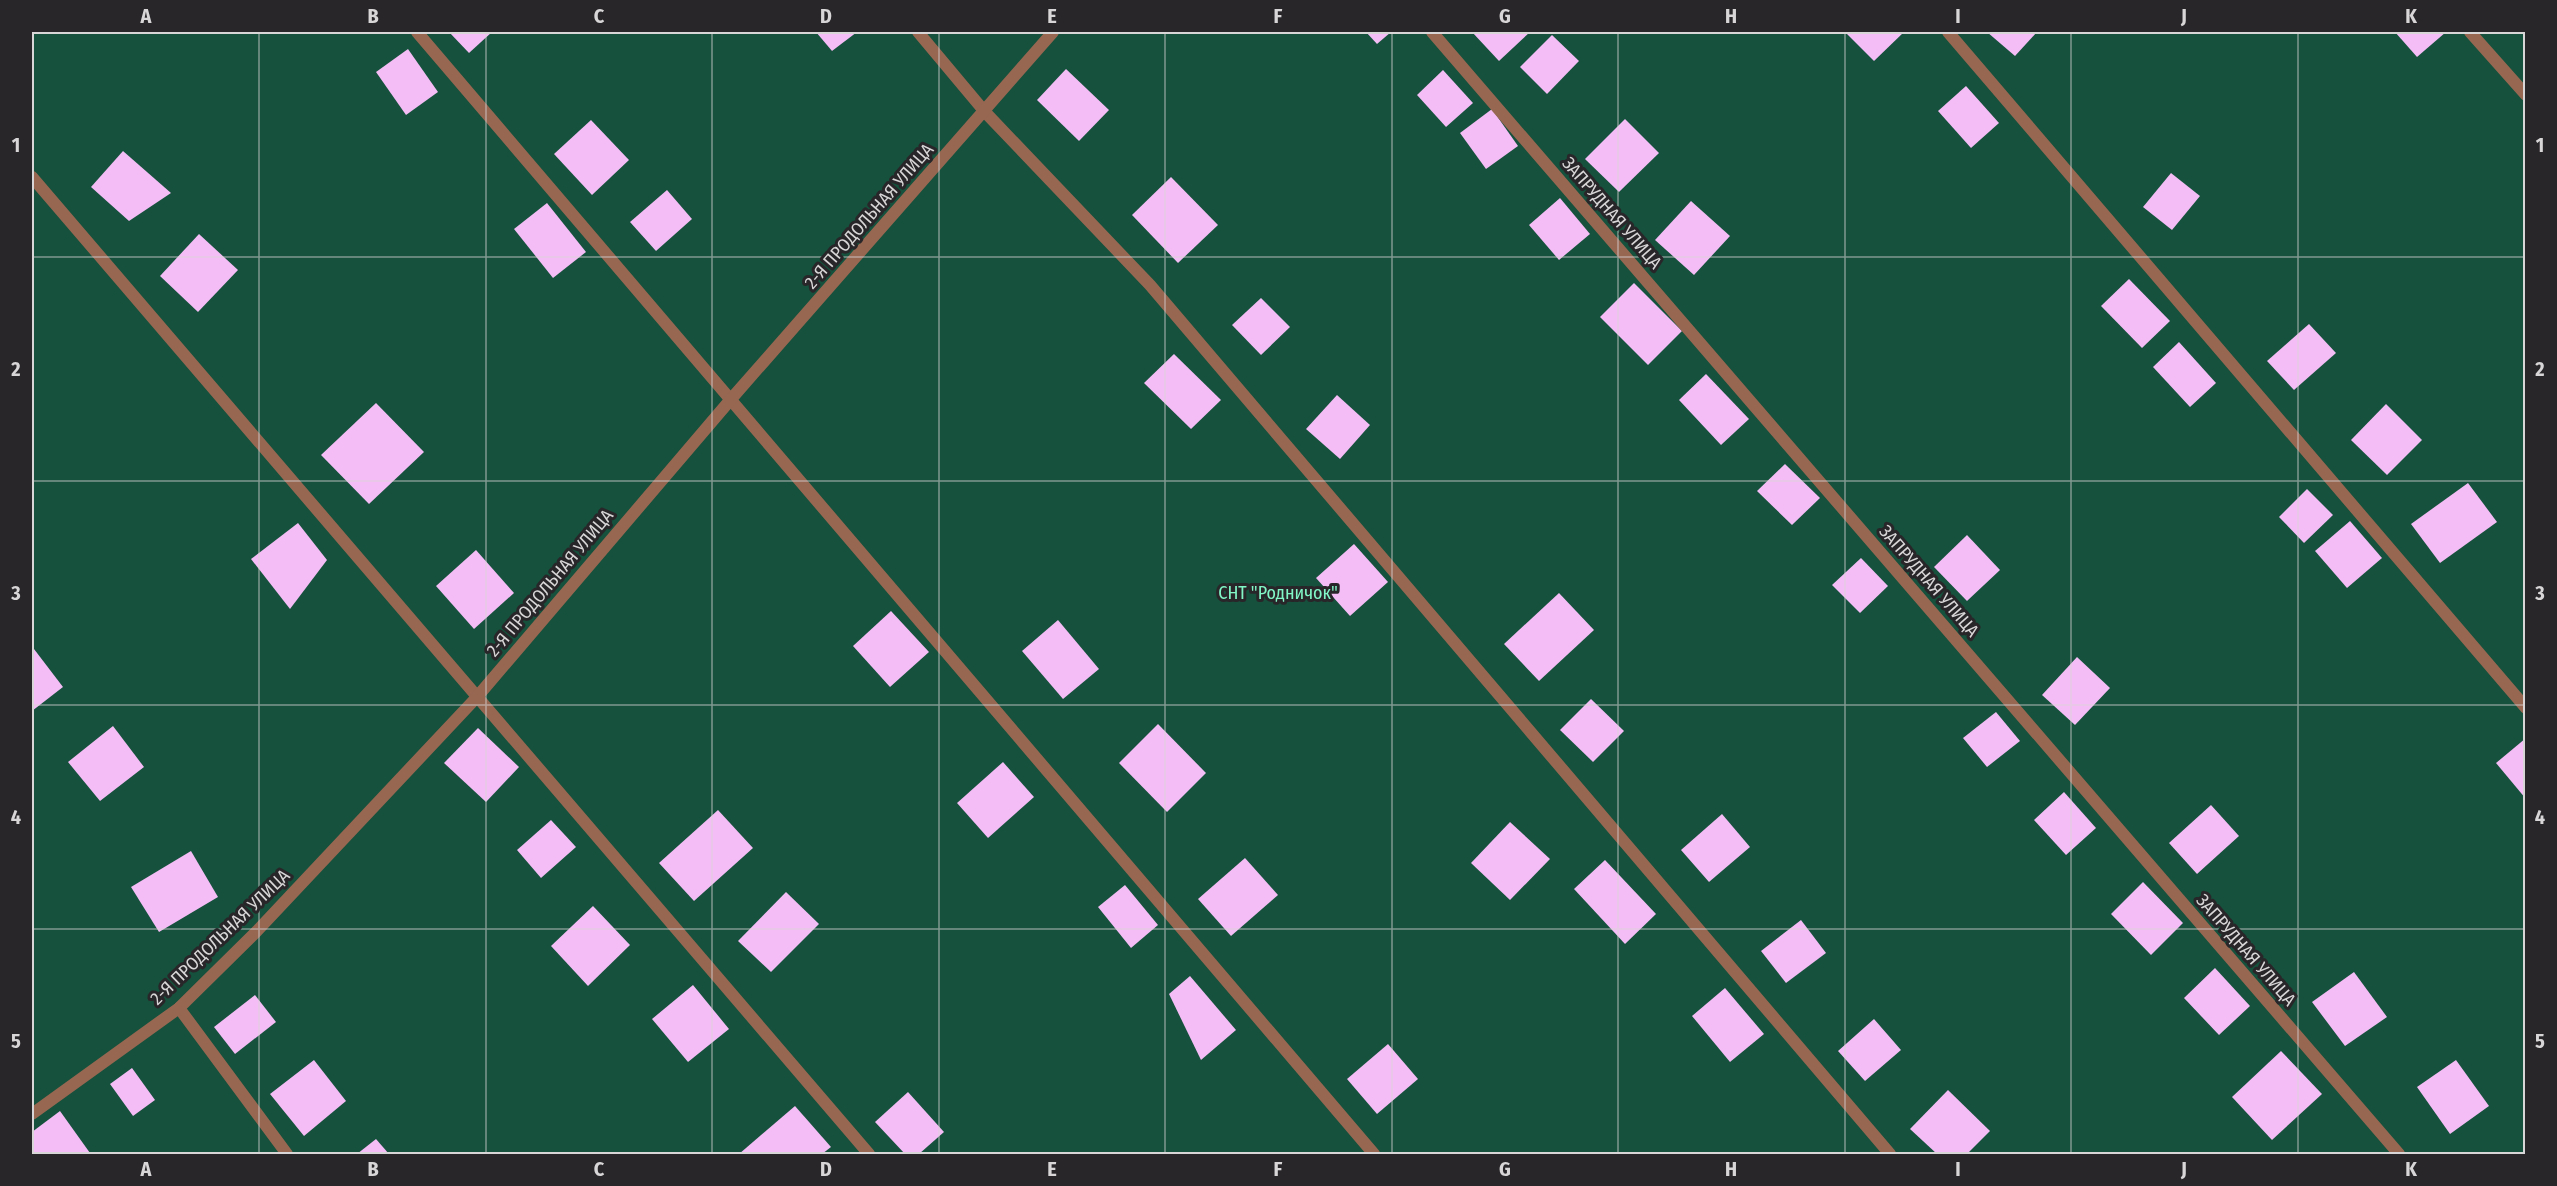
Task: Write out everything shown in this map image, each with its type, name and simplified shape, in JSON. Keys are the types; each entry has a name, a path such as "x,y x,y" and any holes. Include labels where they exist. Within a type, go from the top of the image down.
{"lane":[{"path":"417,32 732,398 1374,1155"},
{"path":"918,32 985,111 1150,285 1890,1155"},
{"name":"2-Я ПРОДОЛЬНАЯ УЛИЦА","path":"32,1114 179,1008 257,931 477,697 732,398 1053,32"},
{"name":"ЗАПРУДНАЯ УЛИЦА","path":"1432,32 2399,1155"},
{"path":"1948,32 2524,704"},
{"path":"2470,32 2526,95"},
{"path":"32,177 868,1155"},
{"path":"179,1008 287,1155"}],"green space":[{"name":"СНТ \"Родничок\"","path":"32,32 2525,32 2525,1154 32,1154"}],"building":[{"path":"449,32 492,32 469,53"},
{"path":"816,32 857,32 832,51"},
{"path":"1366,32 1391,32 1377,44"},
{"path":"1472,32 1530,32 1499,61"},
{"path":"1845,32 1904,32 1874,61"},
{"path":"1987,32 2037,32 2015,56"},
{"path":"2395,32 2446,32 2417,57"},
{"path":"1552,35 1579,61 1547,94 1520,67"},
{"path":"408,49 438,92 406,115 376,72"},
{"path":"1066,69 1109,110 1079,141 1037,100"},
{"path":"1443,70 1473,103 1446,127 1417,95"},
{"path":"1966,86 1999,123 1971,148 1938,111"},
{"path":"1492,109 1518,146 1486,169 1460,133"},
{"path":"1625,119 1659,153 1619,192 1585,159"},
{"path":"591,120 629,160 592,195 554,154"},
{"path":"123,151 171,193 129,221 91,187"},
{"path":"2171,173 2200,196 2172,230 2143,207"},
{"path":"1171,177 1218,225 1178,263 1132,215"},
{"path":"667,190 692,219 656,251 630,222"},
{"path":"1560,198 1590,234 1559,260 1529,225"},
{"path":"1691,201 1730,236 1694,275 1655,240"},
{"path":"547,203 586,252 553,278 514,229"},
{"path":"199,234 238,270 198,312 160,276"},
{"path":"2129,279 2170,321 2142,348 2101,306"},
{"path":"1634,283 1682,331 1648,365 1600,317"},
{"path":"1261,298 1290,327 1261,355 1232,325"},
{"path":"2309,324 2336,353 2294,390 2267,361"},
{"path":"2179,342 2216,383 2190,407 2153,367"},
{"path":"1174,354 1221,400 1191,429 1144,383"},
{"path":"1706,374 1749,419 1721,445 1679,400"},
{"path":"1337,395 1370,425 1340,459 1306,429"},
{"path":"376,403 424,452 369,504 321,455"},
{"path":"2386,404 2422,440 2387,475 2351,440"},
{"path":"1785,464 1820,498 1792,525 1757,491"},
{"path":"2468,483 2497,522 2440,563 2411,524"},
{"path":"2307,489 2333,515 2304,543 2279,517"},
{"path":"2350,521 2382,558 2347,588 2315,551"},
{"path":"298,523 327,560 290,609 251,559"},
{"path":"1967,535 2000,570 1967,601 1934,567"},
{"path":"1354,544 1388,582 1350,616 1316,578"},
{"path":"476,550 514,593 474,629 436,586"},
{"path":"1861,558 1888,586 1860,613 1832,585"},
{"path":"1559,593 1594,630 1539,681 1504,644"},
{"path":"891,611 929,652 890,687 853,646"},
{"path":"1058,620 1099,669 1063,699 1022,651"},
{"path":"34,649 63,687 32,711 32,651"},
{"path":"2077,657 2110,688 2075,725 2042,695"},
{"path":"1591,699 1624,731 1593,762 1560,730"},
{"path":"1996,712 2020,741 1987,767 1963,738"},
{"path":"1158,724 1206,773 1167,812 1119,763"},
{"path":"113,726 144,767 100,801 68,762"},
{"path":"478,728 519,767 486,802 444,763"},
{"path":"2526,738 2526,799 2496,763"},
{"path":"1003,762 1034,797 988,838 957,803"},
{"path":"2064,792 2096,828 2066,855 2034,820"},
{"path":"2211,805 2239,836 2197,874 2169,843"},
{"path":"718,810 753,848 694,901 659,863"},
{"path":"1722,814 1750,847 1709,882 1681,850"},
{"path":"551,820 576,847 541,878 517,850"},
{"path":"1510,822 1550,859 1510,900 1471,863"},
{"path":"191,851 218,897 159,932 131,887"},
{"path":"1245,858 1278,895 1231,936 1198,899"},
{"path":"1605,860 1656,914 1625,944 1574,889"},
{"path":"2143,882 2183,923 2151,955 2111,914"},
{"path":"1125,885 1158,925 1131,948 1098,907"},
{"path":"786,892 819,924 771,972 738,941"},
{"path":"593,906 630,945 588,986 551,946"},
{"path":"1801,920 1826,953 1786,983 1761,951"},
{"path":"2215,968 2250,1006 2219,1035 2184,998"},
{"path":"2354,972 2387,1017 2345,1046 2312,1002"},
{"path":"1190,976 1236,1030 1201,1060 1169,994"},
{"path":"693,985 729,1029 688,1062 652,1019"},
{"path":"1725,988 1764,1034 1730,1062 1692,1016"},
{"path":"255,995 276,1022 235,1054 214,1027"},
{"path":"1874,1019 1901,1050 1865,1081 1838,1051"},
{"path":"1388,1044 1418,1079 1377,1114 1347,1079"},
{"path":"2281,1051 2322,1094 2272,1140 2232,1097"},
{"path":"314,1060 346,1101 304,1136 270,1094"},
{"path":"2456,1060 2489,1106 2450,1134 2417,1087"},
{"path":"132,1068 155,1100 133,1116 110,1084"},
{"path":"1948,1090 1990,1131 1967,1154 1937,1154 1910,1129"},
{"path":"908,1092 944,1132 919,1154 905,1154 875,1122"},
{"path":"795,1106 831,1147 822,1154 739,1154"},
{"path":"60,1111 90,1153 32,1154 32,1132"},
{"path":"376,1139 389,1154 357,1154"}]}
